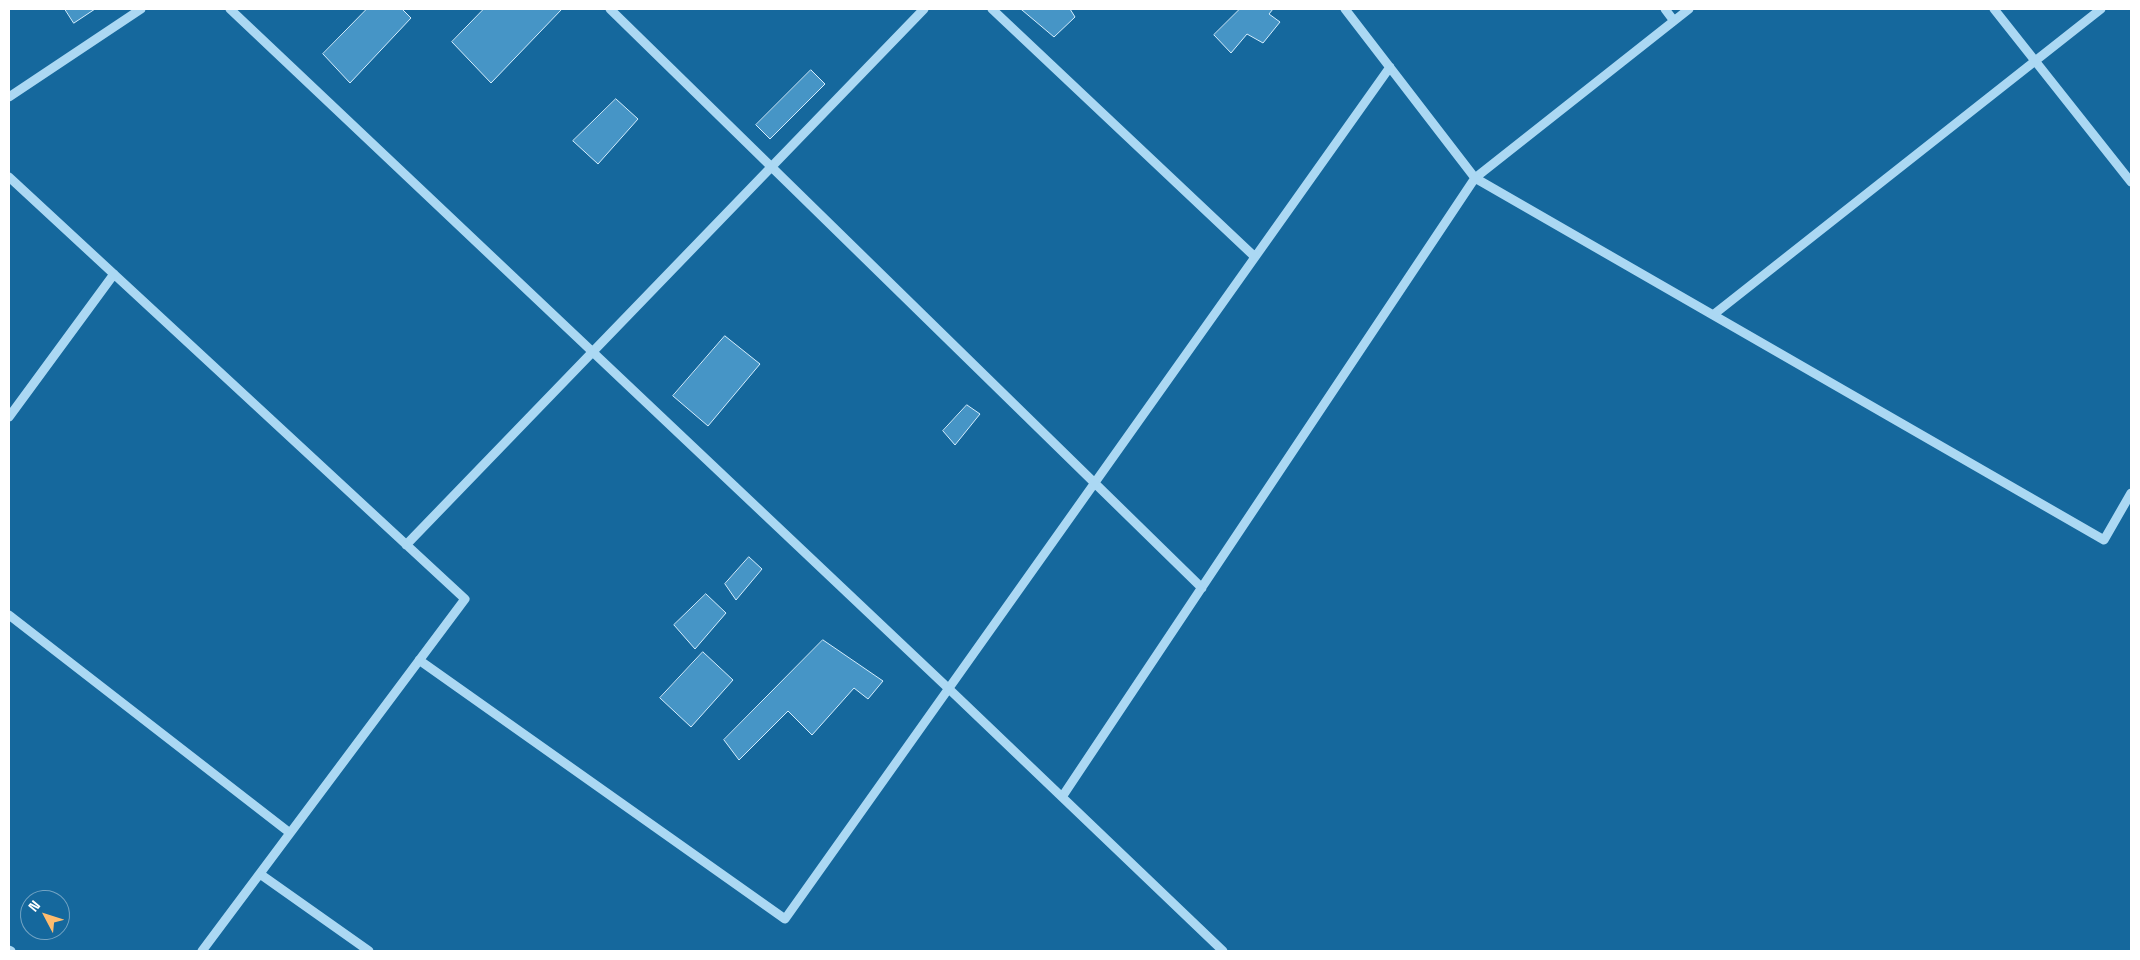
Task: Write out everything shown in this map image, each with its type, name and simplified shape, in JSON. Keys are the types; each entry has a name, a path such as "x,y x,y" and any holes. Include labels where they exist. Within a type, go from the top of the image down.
{"street":[{"path":"9,97 142,9"},
{"path":"230,9 948,688 1223,951"},
{"path":"610,9 1202,588"},
{"path":"406,544 924,9"},
{"path":"992,9 1255,257"},
{"path":"1345,9 1475,178 2104,540 2131,493"},
{"path":"1664,9 1674,21"},
{"path":"1062,797 1475,178 1689,9"},
{"path":"1994,9 2131,182"},
{"path":"1712,315 2101,9"},
{"path":"419,660 785,919 1390,67"},
{"path":"9,177 465,599 202,951"},
{"path":"9,417 114,274"},
{"path":"9,615 290,832"},
{"path":"260,874 369,951"}],"building":[{"path":"65,9 95,9 74,23"},
{"path":"367,9 402,9 411,18 350,83 323,54"},
{"path":"484,9 562,9 491,83 452,42"},
{"path":"1023,9 1070,9 1075,17 1054,37"},
{"path":"1240,9 1273,9 1269,14 1280,22 1263,43 1247,34 1231,53 1214,35"},
{"path":"811,70 825,84 770,139 756,125"},
{"path":"616,99 638,119 598,164 573,141"},
{"path":"725,336 760,364 708,426 673,396"},
{"path":"967,405 980,414 955,445 943,431"},
{"path":"749,557 762,569 736,600 725,584"},
{"path":"706,594 726,613 695,649 674,625"},
{"path":"823,640 883,681 868,699 854,688 812,735 788,711 739,760 724,740"},
{"path":"703,652 733,680 691,727 660,698"}]}
